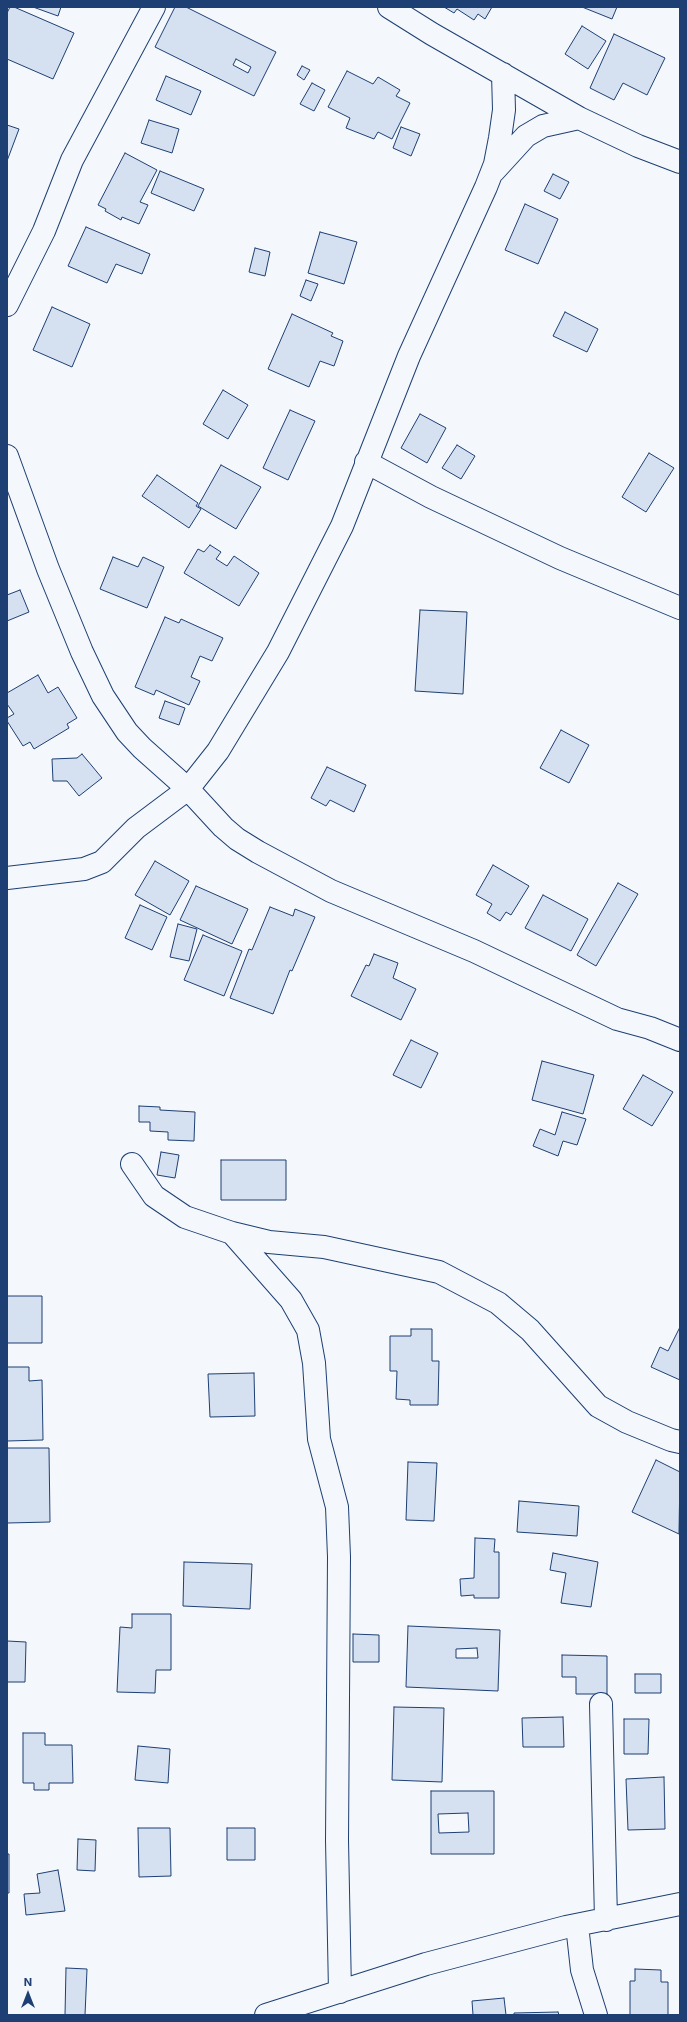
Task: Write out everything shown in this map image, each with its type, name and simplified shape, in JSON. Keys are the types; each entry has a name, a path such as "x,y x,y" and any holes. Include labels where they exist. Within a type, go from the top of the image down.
{"street":[{"path":"7,305 44,231 72,160 154,7"},
{"path":"389,7 579,118 638,146 680,162"},
{"path":"7,878 84,869 96,865 112,853 136,828 188,788 218,751 278,652 342,526 409,356 452,264 490,175 499,145 504,110 503,74"},
{"path":"490,175 526,136 543,126 579,118"},
{"path":"7,456 48,569 82,652 103,696 127,732 142,748 188,788 218,822 238,839 279,864 331,891 474,952 617,1019 650,1028 680,1040"},
{"path":"366,462 431,497 560,558 680,608"},
{"path":"132,1164 154,1196 185,1216 232,1233 269,1242 324,1247 439,1272 498,1303 530,1330 598,1406 627,1422 671,1440 680,1442"},
{"path":"232,1233 291,1300 308,1330 314,1363 319,1439 337,1507 339,1557 337,1840 340,1992"},
{"path":"601,1704 606,1920"},
{"path":"266,2015 426,1964 577,1925 680,1904"},
{"path":"577,1925 582,1970 596,2015"}],"building":[{"path":"10,7 14,7 74,33 53,79 7,59 7,13"},
{"path":"33,7 61,7 58,16"},
{"path":"175,7 186,7 276,52 254,96 155,47","holes":["236,59 251,67 248,73 233,65"]},
{"path":"444,7 492,7 485,19 478,14 474,20 457,9 454,13"},
{"path":"582,7 617,7 612,19"},
{"path":"582,26 606,41 588,69 565,54"},
{"path":"614,34 665,58 647,95 623,83 614,100 590,88"},
{"path":"302,66 310,70 304,80 297,75"},
{"path":"347,71 373,84 378,77 400,90 396,96 410,103 392,139 378,132 374,139 346,128 350,118 328,107"},
{"path":"166,76 201,91 191,115 156,100"},
{"path":"312,83 325,90 314,111 300,104"},
{"path":"149,120 179,129 172,153 141,143"},
{"path":"7,125 19,129 7,161"},
{"path":"401,127 420,134 411,156 393,148"},
{"path":"125,153 157,170 140,202 148,205 139,224 122,217 121,220 105,211 106,209 98,205"},
{"path":"160,171 204,189 194,211 151,193"},
{"path":"553,174 569,182 560,199 544,191"},
{"path":"525,204 558,219 538,264 505,250"},
{"path":"86,227 150,254 142,274 116,264 107,283 68,266"},
{"path":"320,232 357,242 344,284 308,273"},
{"path":"255,248 270,252 265,276 249,272"},
{"path":"306,280 318,284 311,301 300,296"},
{"path":"52,307 90,324 72,367 33,350"},
{"path":"565,312 598,329 587,352 553,336"},
{"path":"292,314 333,333 331,336 343,341 334,366 320,361 309,387 268,369"},
{"path":"223,390 248,405 228,439 203,424"},
{"path":"290,410 315,421 288,480 263,468"},
{"path":"420,414 446,428 427,463 401,448"},
{"path":"457,445 475,456 461,479 442,468"},
{"path":"649,453 674,468 646,512 622,497"},
{"path":"221,465 261,487 236,529 198,506"},
{"path":"157,475 198,503 196,506 201,509 189,528 142,496"},
{"path":"210,545 221,552 216,559 227,566 234,556 259,573 239,606 184,573 198,549 204,552"},
{"path":"113,557 138,567 143,557 164,567 147,608 100,589"},
{"path":"20,590 29,612 7,621 7,595"},
{"path":"420,610 467,612 463,694 415,691"},
{"path":"165,617 179,623 181,619 223,638 212,661 200,656 191,677 200,681 189,705 156,690 154,695 135,687"},
{"path":"38,675 48,693 58,687 77,718 67,724 69,728 34,749 30,742 23,746 7,721 7,718 14,714 7,704 7,693"},
{"path":"165,701 185,708 179,725 159,718"},
{"path":"561,730 589,745 569,783 540,768"},
{"path":"82,754 102,778 79,796 67,781 53,781 52,759 77,758"},
{"path":"327,767 366,785 354,812 330,800 326,806 311,798"},
{"path":"155,861 189,881 170,915 135,895"},
{"path":"493,865 529,886 511,915 506,912 500,921 487,913 492,904 476,895"},
{"path":"618,883 638,894 596,966 577,955"},
{"path":"196,886 248,909 232,944 180,920"},
{"path":"543,895 588,919 571,951 525,928"},
{"path":"140,905 167,917 152,950 125,938"},
{"path":"270,907 293,916 295,909 315,917 292,971 290,970 273,1014 230,998 249,949 252,950"},
{"path":"178,924 197,929 189,961 170,957"},
{"path":"203,935 242,951 224,996 184,980"},
{"path":"374,954 398,963 393,978 416,989 401,1020 351,996 366,965 369,966"},
{"path":"411,1040 438,1053 421,1088 393,1075"},
{"path":"542,1061 594,1075 583,1114 532,1100"},
{"path":"643,1075 673,1092 652,1126 623,1109"},
{"path":"139,1106 160,1107 160,1110 195,1112 194,1141 168,1140 168,1132 150,1131 150,1122 139,1122"},
{"path":"562,1112 586,1119 577,1145 563,1141 558,1156 533,1146 540,1129 555,1135"},
{"path":"161,1152 179,1155 175,1178 157,1175"},
{"path":"221,1160 286,1160 286,1200 221,1200"},
{"path":"7,1296 42,1296 42,1343 7,1343"},
{"path":"680,1327 680,1380 651,1367 660,1347 668,1351"},
{"path":"411,1329 432,1329 432,1361 439,1361 438,1405 410,1405 410,1400 396,1399 397,1371 390,1371 390,1336 411,1336"},
{"path":"7,1367 29,1367 29,1381 42,1380 43,1440 7,1441"},
{"path":"254,1373 255,1416 210,1417 208,1374"},
{"path":"7,1448 49,1448 50,1522 7,1523"},
{"path":"656,1460 680,1472 679,1534 632,1512"},
{"path":"408,1462 437,1463 434,1521 406,1520"},
{"path":"519,1501 579,1506 577,1536 517,1532"},
{"path":"475,1538 495,1539 494,1552 499,1552 499,1598 474,1598 474,1595 461,1596 460,1579 474,1578"},
{"path":"553,1553 598,1562 591,1607 561,1603 566,1573 550,1570"},
{"path":"184,1562 252,1564 250,1609 183,1606"},
{"path":"132,1614 171,1614 171,1670 156,1670 155,1693 117,1692 120,1627 132,1628"},
{"path":"408,1626 500,1630 498,1691 406,1687","holes":["477,1648 478,1658 456,1658 456,1649"]},
{"path":"353,1634 379,1635 379,1662 353,1662"},
{"path":"7,1641 26,1642 25,1682 7,1682"},
{"path":"562,1655 607,1656 607,1694 576,1694 576,1677 562,1677"},
{"path":"635,1674 661,1674 661,1693 635,1693"},
{"path":"394,1707 444,1708 442,1782 392,1780"},
{"path":"563,1717 564,1747 523,1747 522,1718"},
{"path":"624,1719 649,1719 648,1754 624,1754"},
{"path":"23,1733 45,1733 45,1745 72,1745 73,1783 49,1783 49,1790 34,1790 34,1783 23,1783"},
{"path":"138,1746 170,1749 168,1783 135,1780"},
{"path":"664,1777 665,1829 628,1830 626,1779"},
{"path":"431,1791 494,1791 494,1854 431,1854","holes":["468,1813 469,1832 439,1833 438,1814"]},
{"path":"138,1828 170,1828 171,1876 139,1877"},
{"path":"227,1828 255,1828 255,1860 227,1860"},
{"path":"78,1839 96,1840 95,1871 77,1870"},
{"path":"7,1854 9,1854 9,1893 7,1893"},
{"path":"58,1870 65,1911 26,1915 24,1894 40,1893 37,1874"},
{"path":"66,1968 87,1969 85,2015 65,2015"},
{"path":"635,1969 661,1970 661,1982 668,1982 668,2015 630,2015 630,1981 635,1981"},
{"path":"504,1998 506,2015 473,2015 472,2001"},
{"path":"558,2012 559,2015 514,2015 514,2013"}]}
